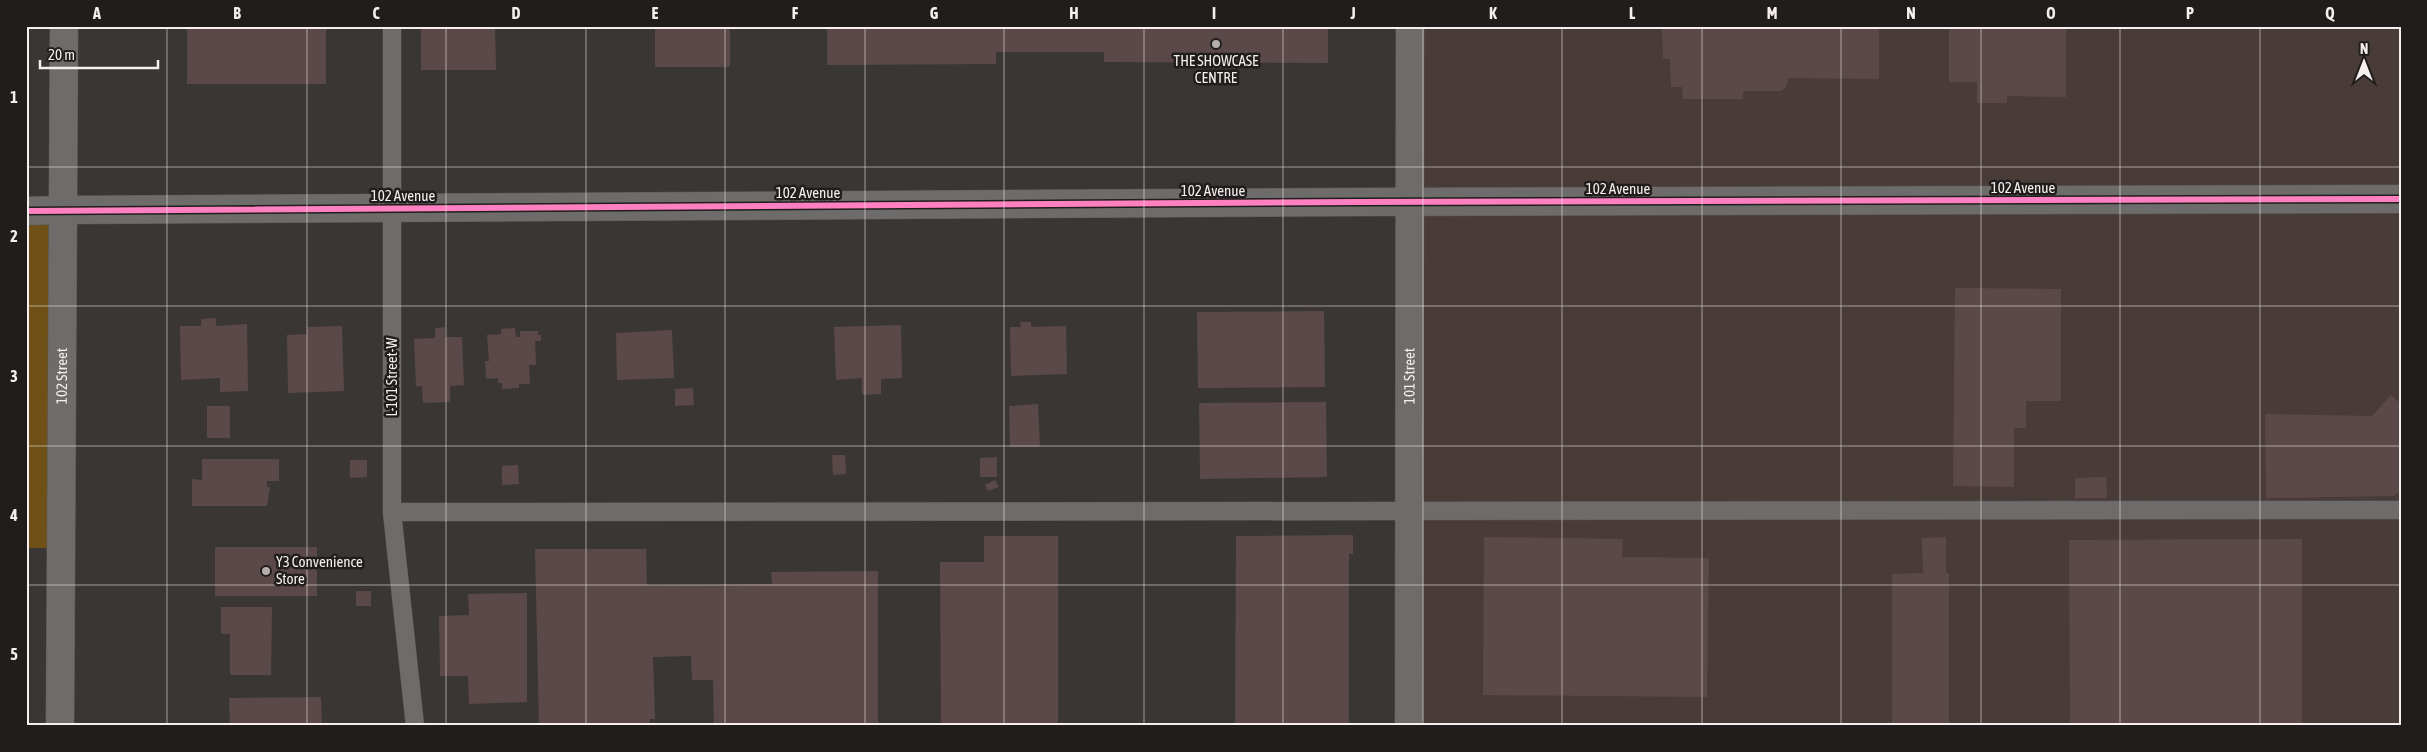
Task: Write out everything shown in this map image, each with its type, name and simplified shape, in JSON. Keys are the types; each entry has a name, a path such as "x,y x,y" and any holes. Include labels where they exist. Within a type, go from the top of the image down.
{"street":[{"name":"102 Street","path":"60,726 64,26"},
{"name":"101 Street","path":"1409,726 1410,26"},
{"name":"102 Avenue","path":"26,211 1409,202 2401,199"}],"lane":[{"name":"L-101 Street-W","path":"392,26 392,512 415,726"},
{"path":"392,512 2401,510"}],"shaded area":[{"path":"1410,26 2401,26 2401,726 1409,726"},
{"path":"63,210 61,548 26,548 26,211"}],"building":[{"path":"187,26 326,26 326,84 187,84"},
{"path":"421,26 495,26 496,70 421,70"},
{"path":"655,26 730,26 730,67 655,67"},
{"path":"827,26 1328,26 1328,63 1104,62 1104,52 996,52 996,64 827,65"},
{"path":"1662,26 1879,26 1879,79 1789,78 1785,88 1781,91 1743,91 1743,99 1683,99 1682,87 1671,87 1670,59 1663,59"},
{"path":"1949,26 2066,26 2066,97 2007,96 2007,103 1977,103 1977,82 1949,82"},
{"path":"1955,288 2061,289 2061,401 2026,401 2026,428 2014,428 2014,487 1953,486"},
{"path":"1324,311 1325,387 1198,388 1197,312"},
{"path":"216,318 216,326 247,324 248,391 220,392 220,378 181,380 180,326 201,326 201,319"},
{"path":"1020,322 1031,322 1031,327 1066,326 1067,374 1011,376 1010,327 1021,327"},
{"path":"901,325 902,378 881,379 881,394 862,395 862,378 836,380 834,327"},
{"path":"342,326 344,391 288,393 287,335 307,334 307,327"},
{"path":"445,327 445,337 462,337 464,385 450,386 450,402 423,403 422,386 416,386 414,339 435,338 435,328"},
{"path":"515,328 516,337 520,337 520,331 538,331 538,335 541,335 541,341 535,341 536,365 529,365 530,384 519,384 519,388 502,389 502,383 498,383 498,378 486,379 485,361 489,361 487,335 501,334 501,329"},
{"path":"672,330 674,378 617,380 616,333"},
{"path":"693,388 694,405 675,406 675,389"},
{"path":"2391,395 2401,404 2401,490 2394,496 2266,498 2265,414 2372,416"},
{"path":"1326,402 1327,477 1200,479 1199,403"},
{"path":"1038,404 1040,447 1010,447 1009,406"},
{"path":"207,406 230,406 230,438 207,438"},
{"path":"832,455 845,455 846,474 833,475"},
{"path":"997,457 997,477 980,477 980,458"},
{"path":"202,459 279,459 279,481 267,481 267,487 270,487 267,506 192,506 192,479 202,480"},
{"path":"350,460 367,460 367,477 350,478"},
{"path":"518,465 519,484 502,485 502,466"},
{"path":"2106,477 2107,498 2075,498 2075,478"},
{"path":"995,480 999,487 988,491 985,485"},
{"path":"1353,535 1353,554 1349,554 1349,726 1235,726 1236,536"},
{"path":"984,536 1058,536 1058,726 941,726 940,562 984,562"},
{"path":"1484,537 1623,539 1622,557 1709,558 1707,697 1483,695"},
{"path":"1946,537 1946,573 1949,573 1949,726 1892,726 1892,574 1923,573 1922,538"},
{"path":"2302,539 2302,726 2070,726 2069,540"},
{"name":"Y3 Convenience Store","path":"215,547 317,547 317,596 215,596"},
{"path":"535,549 646,549 647,585 772,584 771,572 878,571 878,726 714,726 713,680 692,680 691,656 653,657 655,719 650,719 650,726 539,726"},
{"path":"356,591 371,591 371,606 356,606"},
{"path":"527,593 527,702 469,704 468,676 440,676 439,616 469,615 468,594"},
{"path":"221,607 272,607 271,675 230,675 230,634 221,634"},
{"path":"321,697 322,726 230,726 229,698"}],"cycle path":[{"path":"26,211 1359,202 2401,199"}],"place":[{"name":"THE SHOWCASE CENTRE","path":"1216,44"},
{"name":"Y3 Convenience Store","path":"266,571"}]}
